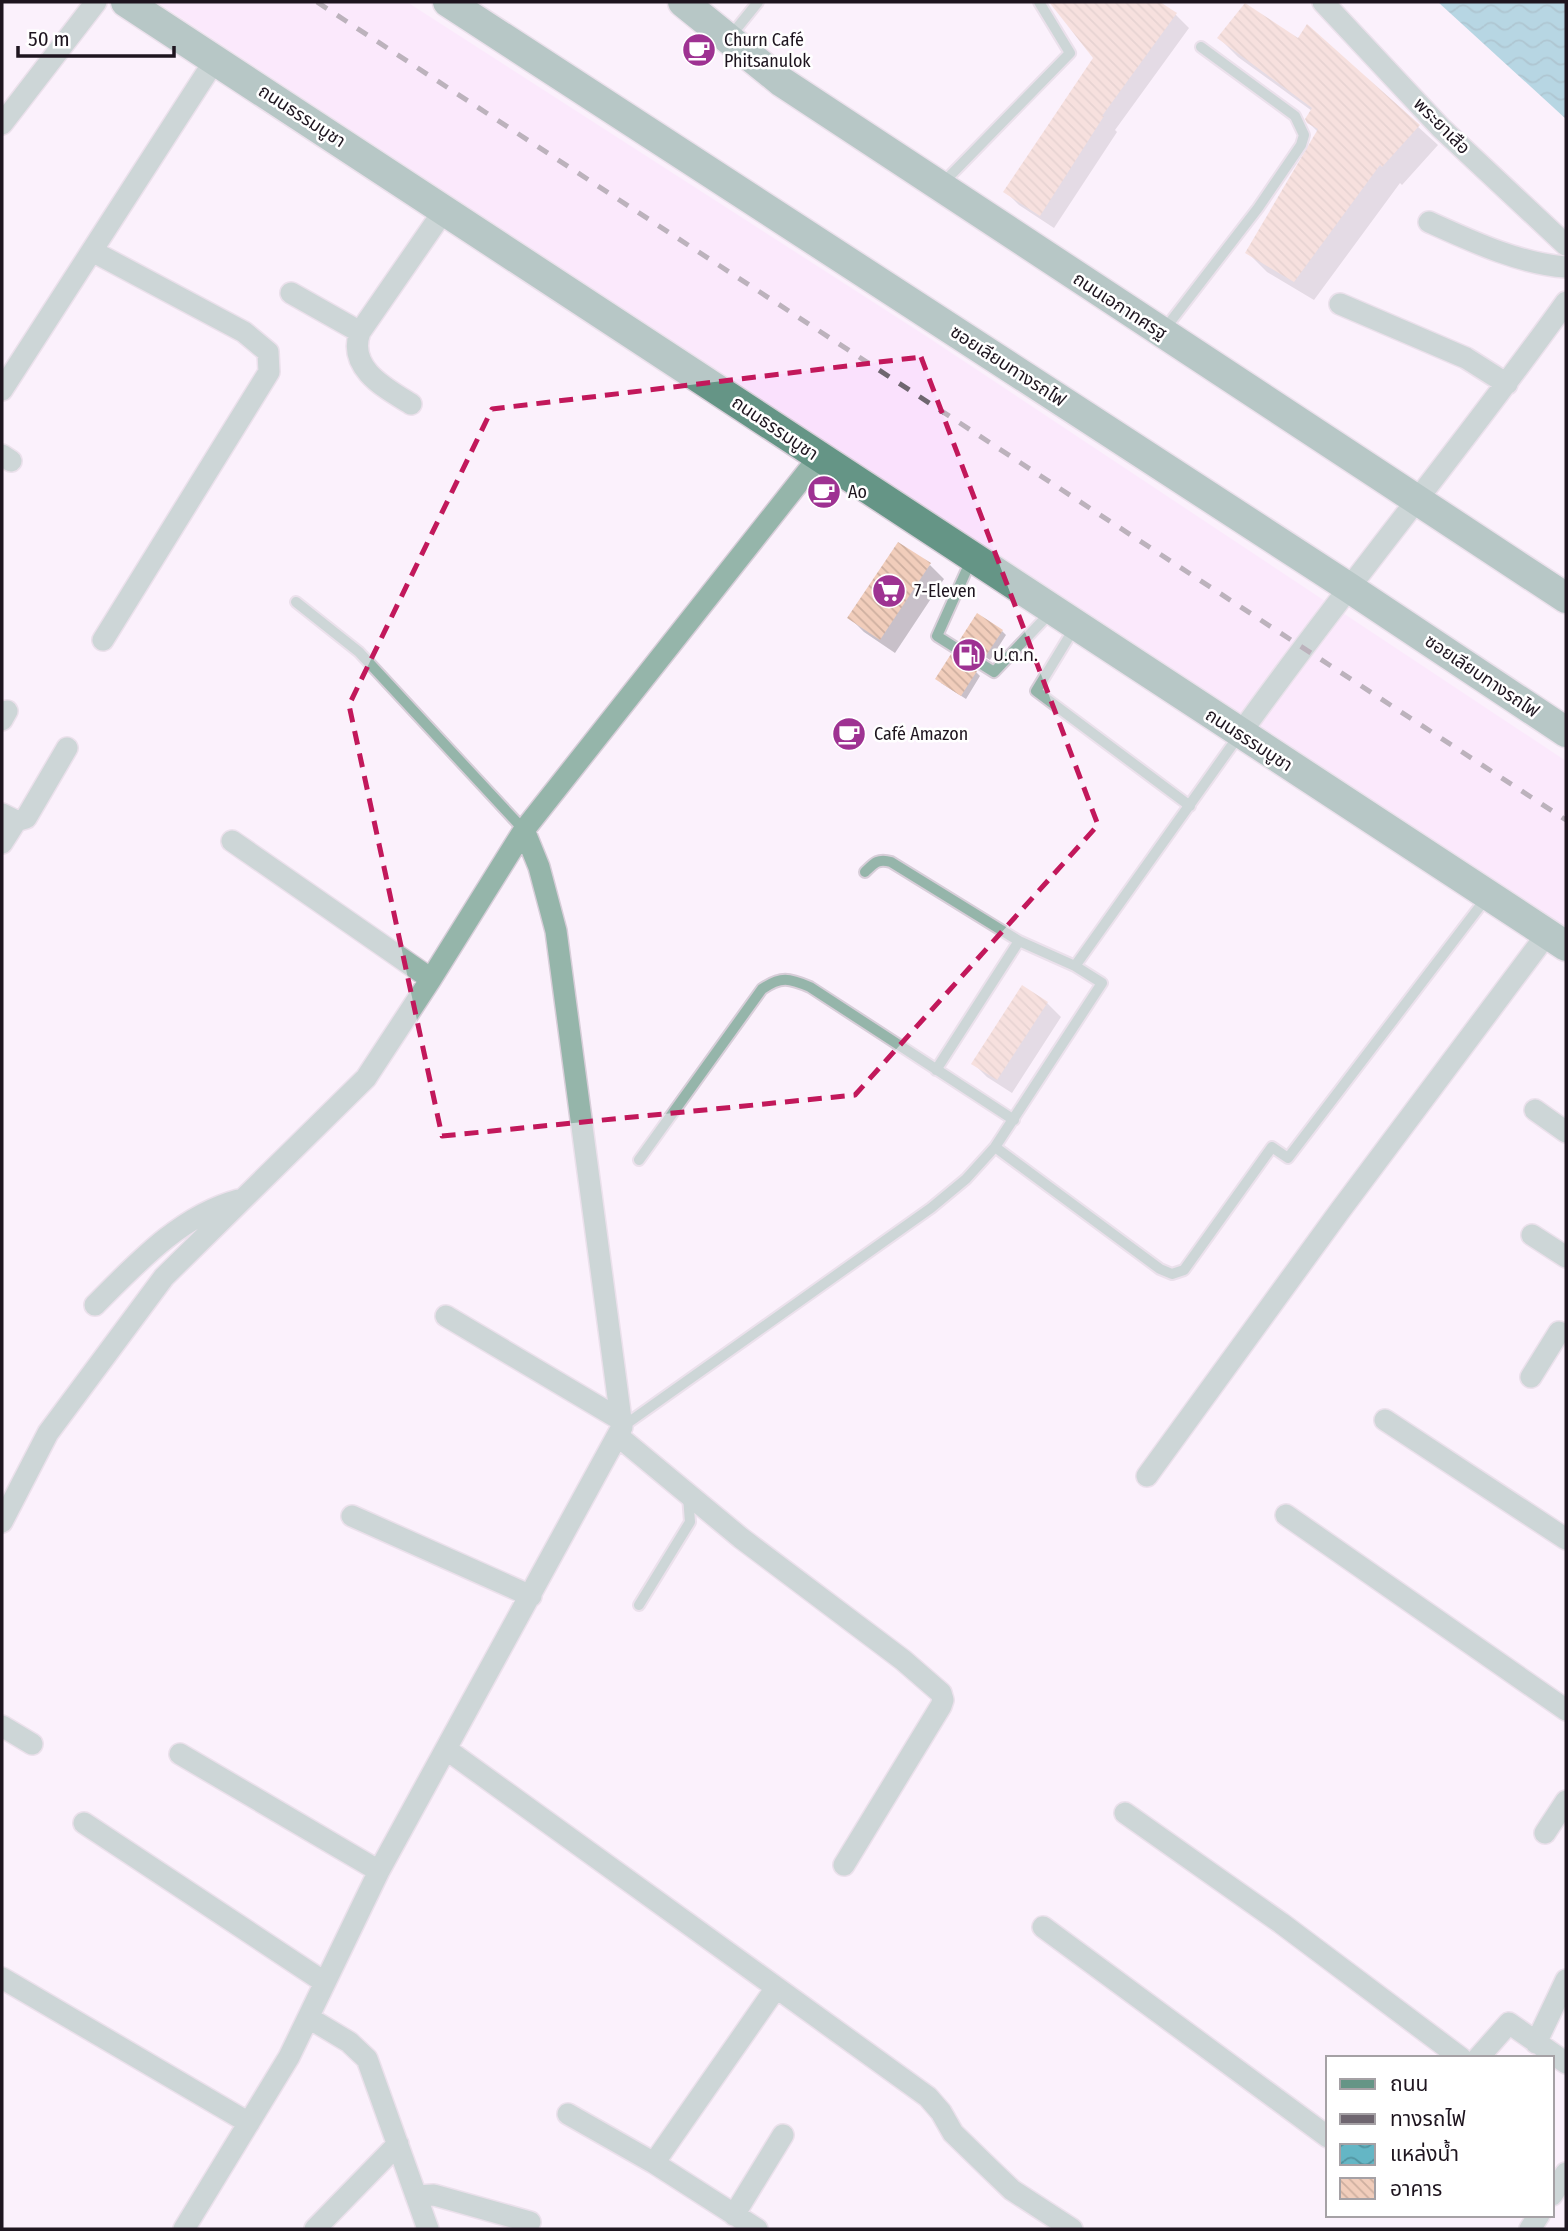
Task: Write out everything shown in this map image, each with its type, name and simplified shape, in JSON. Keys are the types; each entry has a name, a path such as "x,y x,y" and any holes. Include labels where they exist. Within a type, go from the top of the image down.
{"main road":[{"name":"ถนนธรรมบูชา","path":"126,2 1557,940"},
{"name":"ซอยเลียบทางรถไฟ","path":"448,2 1348,587 1566,732"},
{"name":"ถนนเอกาทศรฐ","path":"683,2 782,82 1566,598"}],"street":[{"path":"2,124 96,2"},
{"name":"พระยาเสือ","path":"1323,2 1441,128 1566,245"},
{"path":"2,390 215,60"},
{"path":"411,404 378,383 365,369 356,349 360,332 445,209"},
{"path":"1429,222 1465,239 1566,267"},
{"path":"92,251 244,332 268,352 270,361 269,372 103,640"},
{"path":"291,293 360,332"},
{"path":"1240,734 1348,587 1418,501 1566,302"},
{"path":"1340,304 1466,358 1507,384"},
{"path":"2,1522 48,1433 164,1277 366,1078 524,830 818,457"},
{"path":"2,843 9,818 26,818 66,748"},
{"path":"184,2229 289,2057 379,1871 621,1428 556,931 539,867 524,830"},
{"path":"232,841 431,979"},
{"path":"1147,1476 1339,1212 1557,940"},
{"path":"1535,1110 1566,1132"},
{"path":"95,1304 140,1260 196,1217 219,1205 243,1199"},
{"path":"1532,1235 1566,1257"},
{"path":"446,1316 621,1428 687,1493 741,1538 903,1660 942,1693 941,1706 844,1865"},
{"path":"1531,1377 1564,1334"},
{"path":"1385,1420 1566,1539"},
{"path":"1286,1515 1566,1710"},
{"path":"352,1516 531,1596"},
{"path":"2,1726 32,1744"},
{"path":"446,1749 928,2097 941,2112 953,2133 988,2167 1012,2189 1072,2229"},
{"path":"180,1755 379,1871"},
{"path":"1545,1833 1566,1801"},
{"path":"1125,1812 1281,1923 1458,2056"},
{"path":"84,1823 324,1982"},
{"path":"1043,1927 1326,2136"},
{"path":"2,1978 249,2123"},
{"path":"1536,2043 1566,1980"},
{"path":"654,2163 776,1988"},
{"path":"309,2018 349,2042 367,2059 428,2229"},
{"path":"1480,2056 1508,2023 1566,2063"},
{"path":"568,2114 654,2163 747,2225 783,2135"},
{"path":"315,2229 398,2144"},
{"path":"1554,2192 1566,2173"},
{"path":"416,2196 434,2195 530,2222"}],"lane":[{"path":"729,39 758,2"},
{"path":"939,187 1070,53 1039,2"},
{"path":"1162,333 1258,208 1301,145 1304,135 1295,116 1201,47"},
{"path":"972,558 937,636 994,673 1064,618"},
{"path":"296,602 359,652 524,830"},
{"path":"1064,618 1036,691 1190,806"},
{"path":"1075,966 1240,734"},
{"path":"621,1428 931,1208 966,1179 995,1147 1014,1120 1102,983 1075,966 1019,941 891,862 877,860 865,872"},
{"path":"995,1147 1160,1269 1172,1274 1184,1270 1272,1147 1288,1158 1488,895"},
{"path":"936,1070 1019,941"},
{"path":"639,1160 762,989 780,979 796,981 810,987 1014,1120"},
{"path":"639,1605 690,1522 687,1493"}],"highlighted area":[{"path":"921,357 1098,825 855,1095 442,1136 349,705 492,409"}],"shaded area":[{"path":"157,2 407,2 926,336 1566,761 1566,931"}],"water":[{"path":"1438,2 1566,2 1566,119"}],"building":[{"path":"1049,2 1160,2 1177,13 1102,116 1040,216 1003,192 1093,58"},
{"path":"1245,3 1298,38 1307,24 1420,125 1382,167 1380,165 1294,282 1245,253 1318,129 1305,119 1312,108 1217,38"},
{"name":"7-Eleven","path":"898,542 931,563 880,640 847,618"},
{"path":"977,613 1003,630 985,657 959,641"},
{"path":"951,654 977,671 961,696 935,679"},
{"path":"1022,985 1048,1002 997,1080 971,1064"}],"railway":[{"path":"317,2 1566,820"}],"place":[{"name":"Churn Café Phitsanulok","path":"699,50"},
{"name":"Ao","path":"824,492"},
{"name":"7-Eleven","path":"889,591"},
{"name":"ป.ต.ท.","path":"969,655"},
{"name":"Café Amazon","path":"849,734"}]}
